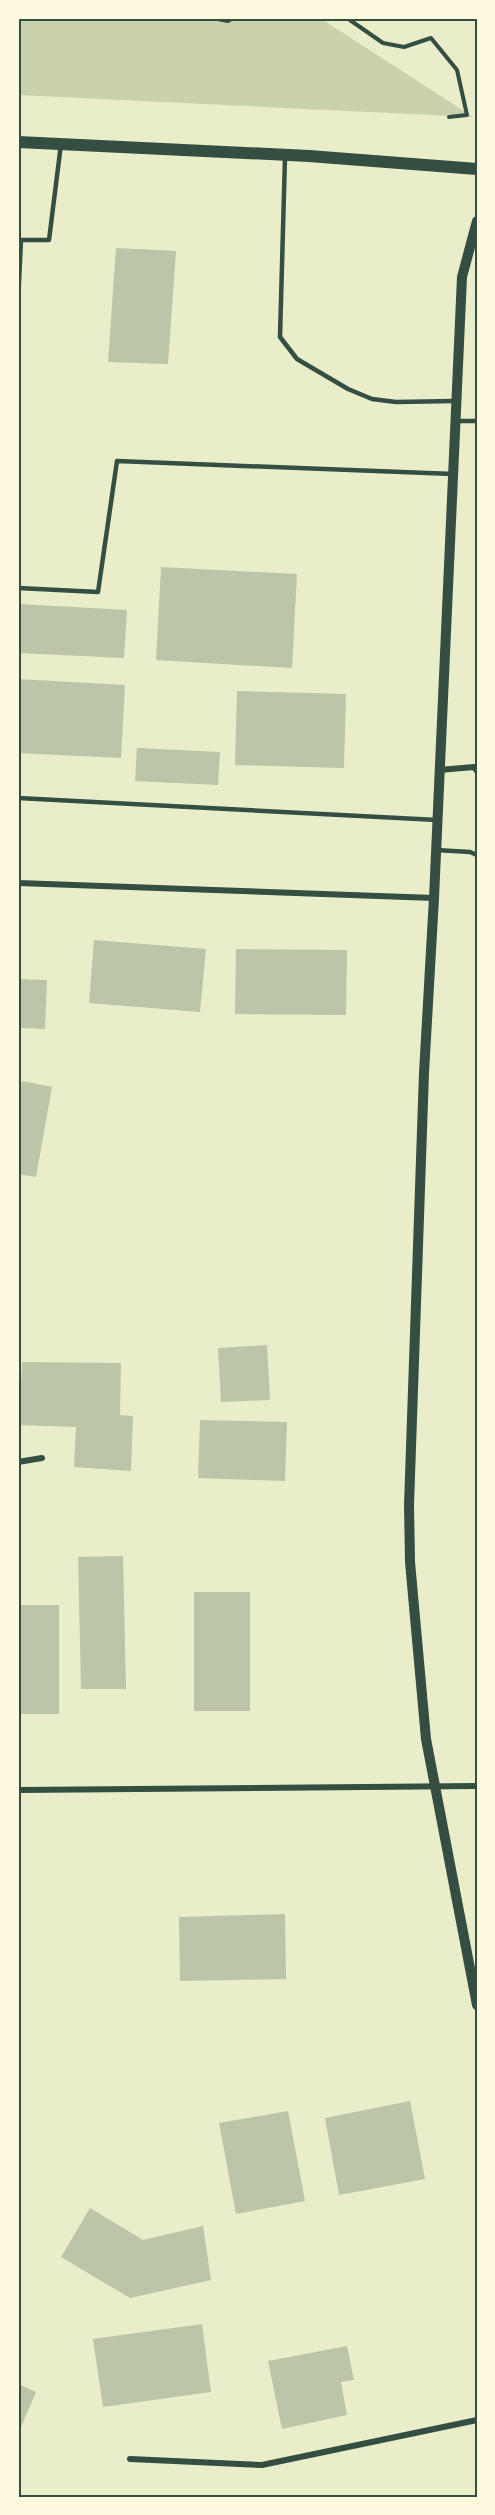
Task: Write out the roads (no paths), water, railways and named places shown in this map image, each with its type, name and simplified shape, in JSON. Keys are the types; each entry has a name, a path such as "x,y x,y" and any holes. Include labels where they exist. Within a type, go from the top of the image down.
{"main road":[{"path":"18,142 285,155 477,169"}],"street":[{"path":"477,221 462,277 458,401 424,1073 409,1505 410,1562 424,1715 435,1788 477,2005"},
{"path":"439,770 474,767 477,771"},
{"path":"18,883 434,898"},
{"path":"18,1462 42,1458"},
{"path":"18,1790 477,1786"},
{"path":"130,2459 262,2465 477,2420"}],"lane":[{"path":"18,304 21,240 49,240 61,144"},
{"path":"285,155 280,337 297,359 348,389 372,399 396,402 458,401"},
{"path":"457,421 477,421"},
{"path":"18,588 98,592 117,461 453,474"},
{"path":"18,798 437,820"},
{"path":"436,850 470,852 477,855"}]}
